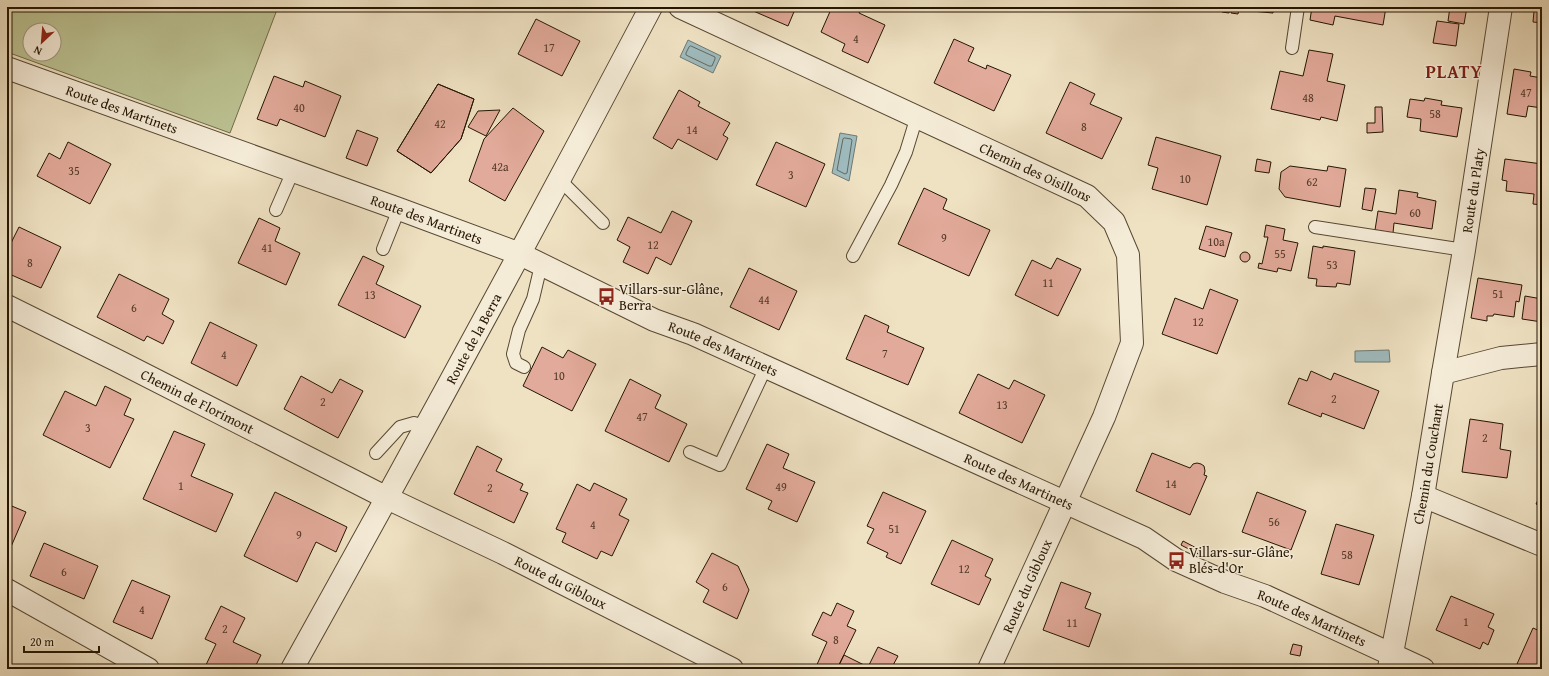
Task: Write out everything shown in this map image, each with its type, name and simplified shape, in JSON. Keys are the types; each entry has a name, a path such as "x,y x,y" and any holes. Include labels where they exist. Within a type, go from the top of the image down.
{"street":[{"name":"Route de la Berra","path":"292,669 427,427 652,7"},
{"name":"Chemin des Oisillons","path":"680,7 1087,196 1114,222 1128,255 1132,343 1104,417 1065,504"},
{"name":"Route du Platy","path":"1443,373 1464,250 1501,7"},
{"name":"Route des Martinets","path":"7,68 520,254 654,320 693,334 1065,504 1144,538 1176,560 1218,579 1265,596 1390,661 1423,669"},
{"name":"Chemin de Florimont","path":"7,306 388,498"},
{"path":"1443,373 1501,358 1542,354"},
{"name":"Chemin du Couchant","path":"1390,661 1423,496 1443,373"},
{"path":"1423,496 1542,545"},
{"name":"Route du Gibloux","path":"388,498 503,553 732,669"},
{"name":"Route du Gibloux","path":"990,669 1065,504"},
{"path":"7,590 148,669"}],"lane":[{"path":"1292,48 1298,7"},
{"path":"853,256 891,185 906,152 917,116"},
{"path":"276,210 293,171"},
{"path":"560,180 603,223"},
{"path":"382,249 399,209"},
{"path":"1315,227 1464,250"},
{"path":"524,366 516,363 513,354 520,330 533,299 541,265"},
{"path":"690,452 720,466 766,368"},
{"path":"376,453 400,426 414,423 427,427"}],"green space":[{"path":"7,7 278,7 230,133 35,62 62,62 62,22 22,22 22,57 7,52"}],"water":[{"path":"688,40 721,56 713,73 680,57"},
{"path":"840,133 857,136 849,181 832,173"},
{"path":"1389,350 1390,362 1355,362 1355,351"}],"building":[{"path":"752,7 796,7 788,26 751,10"},
{"path":"832,7 860,7 859,13 885,25 868,63 842,51 845,44 821,32"},
{"path":"1221,7 1273,7 1273,13 1230,9 1229,13 1222,12"},
{"path":"1312,7 1386,7 1383,25 1335,16 1333,25 1310,20"},
{"path":"1450,7 1467,7 1464,24 1448,21"},
{"path":"1232,9 1239,9 1238,14 1231,13"},
{"path":"1534,11 1542,12 1542,23 1533,22"},
{"path":"536,19 580,41 562,76 518,54"},
{"path":"1437,21 1459,24 1456,46 1433,43"},
{"path":"954,39 974,48 968,61 986,69 987,65 1011,75 994,111 934,83"},
{"path":"1309,50 1333,54 1327,81 1345,85 1337,121 1321,117 1320,120 1271,109 1280,71 1303,76"},
{"path":"1514,69 1531,72 1530,76 1542,78 1542,108 1528,106 1526,117 1507,114"},
{"path":"274,76 303,87 305,81 341,96 325,137 280,119 277,126 257,119"},
{"path":"1070,82 1095,94 1090,104 1122,118 1102,159 1046,133"},
{"path":"438,84 474,99 461,139 431,173 397,151"},
{"path":"438,84 474,99 461,139 431,173 397,151"},
{"path":"679,90 700,102 698,106 730,123 723,135 728,138 717,160 678,139 672,149 653,138"},
{"path":"1425,98 1442,101 1441,105 1462,108 1457,137 1420,131 1421,119 1407,117 1410,99 1424,101"},
{"path":"1375,107 1382,107 1383,132 1367,133 1367,123 1375,123"},
{"path":"513,108 544,131 505,201 469,181 484,139"},
{"path":"500,110 486,136 468,127 478,111"},
{"path":"357,130 378,138 367,166 346,158"},
{"path":"1156,137 1221,156 1207,205 1152,189 1158,168 1148,165"},
{"path":"68,142 111,164 90,204 37,176 49,153 60,159"},
{"path":"776,142 825,164 806,207 756,185"},
{"path":"1257,159 1271,162 1269,173 1255,171"},
{"path":"1505,159 1542,164 1542,205 1533,204 1534,194 1506,191 1507,181 1502,180"},
{"path":"1290,166 1327,171 1328,166 1346,169 1340,207 1285,197 1279,189 1281,172"},
{"path":"924,188 947,199 943,209 990,230 969,276 898,244"},
{"path":"1365,188 1376,189 1372,211 1362,209"},
{"path":"1399,190 1418,193 1417,197 1436,201 1432,229 1394,223 1393,233 1375,230 1378,211 1396,214"},
{"path":"672,211 692,221 671,265 656,257 648,274 623,262 630,247 617,240 628,217 661,233"},
{"path":"259,218 280,228 275,241 300,253 286,285 238,263"},
{"path":"1266,225 1285,229 1283,240 1298,243 1291,271 1278,268 1277,272 1258,268 1259,263 1262,264 1268,237 1264,237"},
{"path":"1206,226 1232,233 1225,257 1199,249"},
{"path":"19,227 61,247 41,288 7,273 7,251"},
{"path":"1313,246 1355,251 1350,285 1337,283 1336,287 1316,286 1317,279 1308,278"},
{"path":"1243,252 1247,252 1249,253 1249,261 1243,262 1240,259 1240,255"},
{"path":"363,256 384,266 376,284 421,306 405,338 338,305"},
{"path":"1057,258 1081,269 1058,316 1015,295 1032,260 1051,269"},
{"path":"749,268 797,291 779,330 730,307"},
{"path":"119,274 169,299 162,314 174,321 163,344 147,336 144,341 97,317"},
{"path":"1478,278 1522,285 1519,302 1516,301 1514,317 1494,314 1493,316 1487,316 1487,321 1471,318"},
{"path":"1210,289 1238,300 1217,354 1162,334 1175,298 1203,309"},
{"path":"1525,296 1542,299 1542,322 1522,319"},
{"path":"865,315 889,326 887,332 924,348 908,385 846,359"},
{"path":"210,322 257,345 237,386 191,363"},
{"path":"542,347 563,358 568,350 596,364 572,411 523,386"},
{"path":"1311,371 1331,380 1334,373 1379,391 1364,429 1322,413 1321,417 1288,404 1299,378 1307,381"},
{"path":"978,374 1009,389 1014,380 1045,395 1022,443 959,413"},
{"path":"301,376 332,393 340,379 363,391 338,438 284,409"},
{"path":"630,379 661,395 655,408 687,424 669,462 605,431"},
{"path":"105,386 131,399 124,415 134,419 110,468 43,435 65,391 96,406"},
{"path":"1470,419 1503,424 1500,449 1511,451 1507,478 1462,472"},
{"path":"174,431 205,444 191,476 233,494 216,532 143,499"},
{"path":"767,444 789,454 783,468 815,482 797,522 768,509 772,501 746,489"},
{"path":"477,446 502,459 496,471 523,484 520,490 528,493 514,523 454,494"},
{"path":"1152,453 1190,468 1193,464 1197,463 1204,466 1204,475 1207,476 1190,515 1136,491"},
{"path":"594,483 627,499 619,515 629,520 612,556 601,551 597,559 562,542 566,533 556,529 577,484 590,491"},
{"path":"275,492 347,527 336,552 316,542 297,582 244,556"},
{"path":"883,492 926,511 901,564 886,557 888,553 867,543 874,529 867,526"},
{"path":"1257,492 1306,511 1291,550 1242,532"},
{"path":"1542,492 1542,507 1536,504"},
{"path":"7,504 26,512 7,556"},
{"path":"1336,524 1374,535 1359,585 1321,574"},
{"path":"952,540 993,559 985,576 991,579 979,605 931,584"},
{"path":"1183,541 1206,553 1204,557 1181,545"},
{"path":"44,543 98,566 84,599 30,576"},
{"path":"712,553 738,566 749,590 737,619 703,602 709,590 696,582"},
{"path":"132,580 170,596 152,639 113,622"},
{"path":"1061,582 1091,593 1085,608 1101,614 1089,647 1043,630"},
{"path":"1451,596 1494,614 1488,627 1494,630 1488,645 1483,642 1480,649 1436,630"},
{"path":"837,603 854,611 847,626 856,630 837,669 815,669 827,642 812,635 823,612 831,616"},
{"path":"221,606 245,618 233,642 261,655 254,669 204,669 216,644 205,639"},
{"path":"1533,628 1542,632 1542,669 1528,669 1517,664"},
{"path":"1293,644 1302,646 1300,656 1290,654"},
{"path":"878,647 898,656 891,669 837,669 844,655 868,667"}],"place":[{"name":"Villars-sur-Glâne, Berra","path":"606,297"},
{"name":"Villars-sur-Glâne, Blés-d'Or","path":"1176,560"}],"district":[{"name":"PLATY","path":"1454,71"}]}
